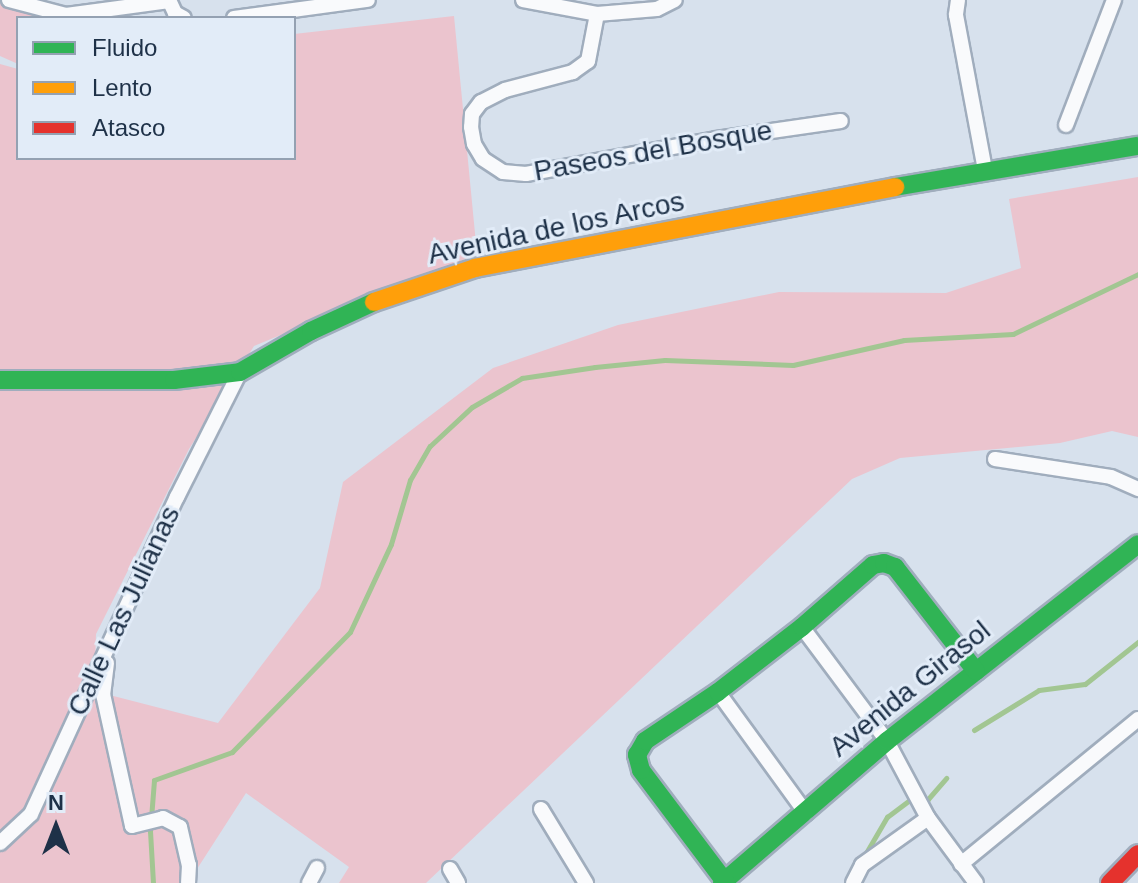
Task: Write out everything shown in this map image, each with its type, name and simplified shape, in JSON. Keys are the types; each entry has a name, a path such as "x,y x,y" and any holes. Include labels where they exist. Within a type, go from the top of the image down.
{"street":[{"path":"9,0 66,15 169,1"},
{"path":"249,16 368,0"},
{"path":"523,0 597,14 657,9 675,0"},
{"path":"958,0 956,15 985,170"},
{"path":"1066,125 1114,0"},
{"name":"Paseos del Bosque","path":"597,14 588,61 573,72 505,90 481,102 472,114 471,127 474,144 483,159 503,172 526,174 716,139 841,121"},
{"name":"Avenida de los Arcos","path":"0,380 174,380 240,372 311,331 382,298 475,268 985,170 1138,146"},
{"name":"Calle Las Julianas","path":"0,843 31,814 114,632 240,372"},
{"path":"995,459 1111,477 1138,489"},
{"name":"Avenida Girasol","path":"724,882 887,741 1138,544"},
{"path":"724,882 641,770 637,755 645,741 718,692 802,627 873,565 884,563 895,567 976,671"},
{"path":"802,627 887,741 926,814 976,883"},
{"path":"114,632 103,680 116,764 132,826 160,819 180,827 189,865 188,883"},
{"path":"718,692 806,813"},
{"path":"961,864 1138,719"},
{"path":"541,809 586,883"},
{"path":"853,883 862,865 926,814"},
{"path":"1110,883 1138,854"},
{"path":"309,883 317,868"},
{"path":"450,869 458,883"},
{"path":"1128,883 1138,873"}],"shaded area":[{"path":"0,0 11,0 56,16 16,16 16,63 0,56"},
{"path":"454,16 477,254 254,346 189,449 96,634 94,691 218,723 320,588 343,482 493,368 618,325 779,292 946,293 1021,268 1009,199 1138,177 1138,437 1112,431 1060,443 900,458 852,479 426,883 339,883 349,867 246,793 197,869 195,883 0,883 0,64 16,68 16,160 296,160 296,34"}],"waterway":[{"path":"153,883 150,831 154,780 232,752 350,632 391,544 410,480 430,446 472,407 522,378 595,367 665,360 793,365 904,340 1013,334 1138,274"},
{"path":"974,730 1039,690 1085,684 1138,642"},
{"path":"863,858 887,817 911,799 928,799 946,778"}],"traffic: fast":[{"path":"895,187 1138,146"},
{"path":"0,380 174,380 240,372 311,331 374,302"},
{"path":"722,883 887,741 1138,544"},
{"path":"726,883 641,770 637,755 645,741 718,692 802,627 873,565 884,563 895,567 976,671"}],"traffic: slow":[{"path":"374,302 475,268 895,187"}],"traffic: jam":[{"path":"1110,883 1138,854"}]}
